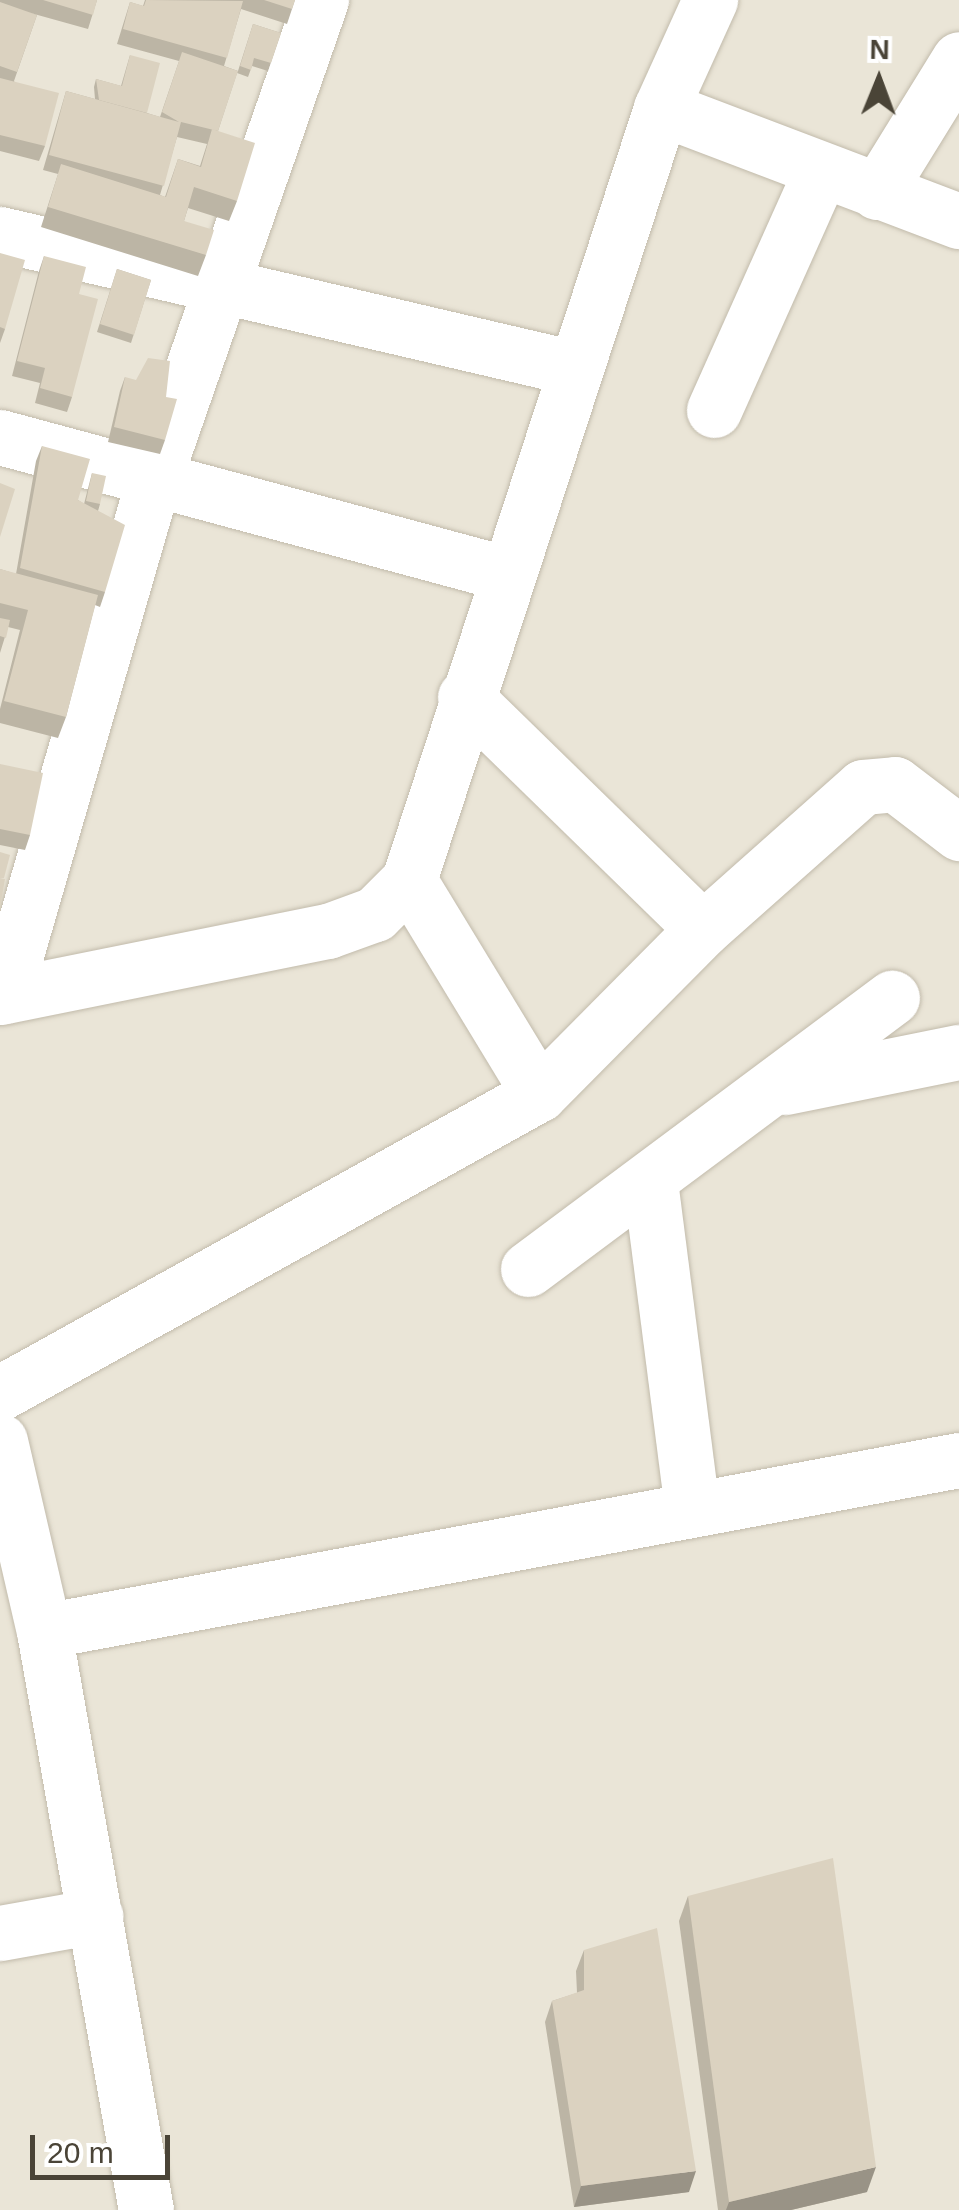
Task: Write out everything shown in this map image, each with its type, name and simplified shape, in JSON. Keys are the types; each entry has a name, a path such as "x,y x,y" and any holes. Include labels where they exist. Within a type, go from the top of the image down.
{"street":[{"path":"321,0 226,290 152,485 2,996 328,931 375,914 409,880 504,573 661,108 710,0"},
{"path":"876,192 959,59"},
{"path":"661,108 959,222"},
{"path":"714,410 822,171"},
{"path":"0,234 226,290 574,368"},
{"path":"0,437 152,485 504,573"},
{"path":"465,698 703,929"},
{"path":"0,1392 539,1094 703,929 863,787 895,784 959,833"},
{"path":"409,880 539,1094"},
{"path":"528,1269 892,998"},
{"path":"772,1090 959,1052"},
{"path":"650,1180 692,1509"},
{"path":"0,1440 44,1631 146,2210"},
{"path":"44,1631 959,1460"},
{"path":"0,1933 96,1916"}],"shaded area":[{"path":"0,0 959,0 959,2210 0,2210"}],"building":[{"path":"43,0 97,0 93,15"},
{"path":"146,0 243,1 227,58 123,29 130,2 144,6"},
{"path":"264,0 295,0 292,9"},
{"path":"0,2 37,15 17,72 0,66"},
{"path":"253,24 281,33 271,63 254,58 251,70 240,66"},
{"path":"182,52 238,71 218,131 181,122 164,186 49,155 66,91 179,122 162,112"},
{"path":"130,55 160,63 147,113 99,100 96,79 122,86"},
{"path":"0,78 59,93 45,146 0,135"},
{"path":"212,129 255,143 237,201 194,187 184,221 214,230 206,255 48,207 61,164 166,197 178,159 201,167"},
{"path":"0,253 25,260 5,329 0,327"},
{"path":"44,256 86,267 79,294 98,299 72,397 40,388 45,368 17,361"},
{"path":"117,269 151,280 134,335 100,324"},
{"path":"148,358 170,361 166,397 177,399 165,440 114,427 125,377 136,380"},
{"path":"42,446 90,459 78,500 125,525 105,592 20,568"},
{"path":"92,473 106,476 100,504 86,501"},
{"path":"0,483 15,489 0,537"},
{"path":"0,569 98,595 66,717 4,701 28,610 0,603"},
{"path":"0,618 10,620 6,638 0,636"},
{"path":"0,764 43,773 30,835 0,829"},
{"path":"0,852 10,855 4,878 0,878"},
{"path":"0,878 5,879 0,909"},
{"path":"833,1858 876,2167 729,2202 688,1896"},
{"path":"657,1928 696,2171 581,2186 552,2001 584,1990 584,1950"}]}
